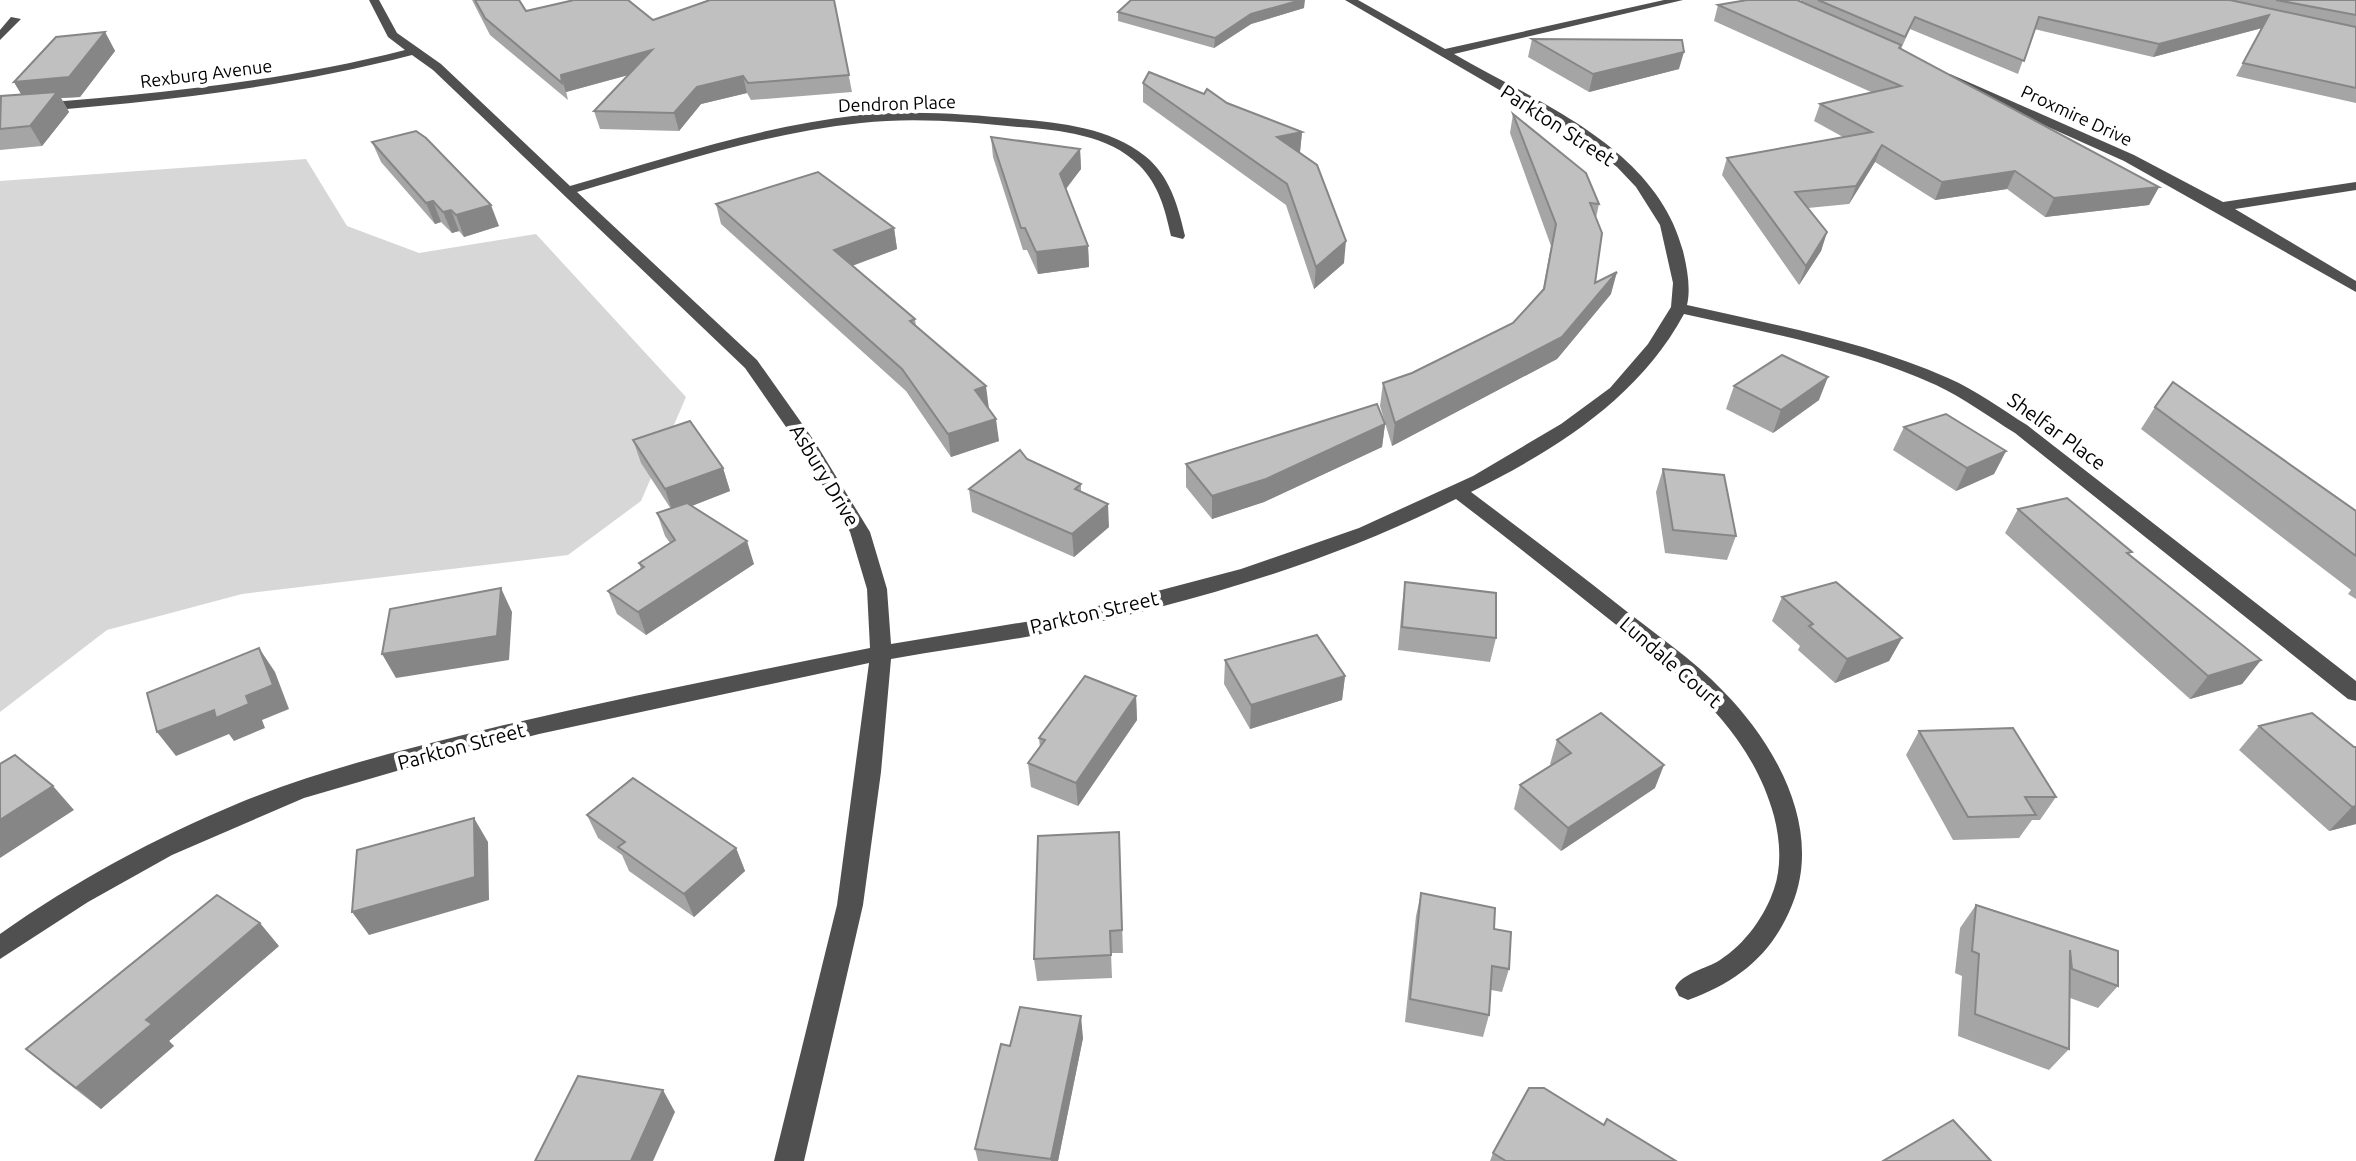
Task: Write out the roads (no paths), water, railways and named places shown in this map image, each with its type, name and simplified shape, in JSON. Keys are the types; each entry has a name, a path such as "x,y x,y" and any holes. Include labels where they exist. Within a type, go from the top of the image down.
{"street":[{"name":"Asbury Drive","path":"374,0 392,35 437,67 751,364 802,435 860,532 877,589 881,653 869,772 850,905 789,1161"},
{"name":"Parkton Street","path":"0,948 44,915 220,821 337,778 533,727 881,653 1063,622 1235,576 1323,550 1458,491 1582,419 1617,391 1649,356 1679,308 1681,299 1676,257 1656,203 1638,181 1591,142 1350,0"},
{"path":"1443,53 1678,0"},
{"path":"0,37 15,19"},
{"name":"Rexburg Avenue","path":"0,110 168,97 273,84 413,51"},
{"name":"Proxmire Drive","path":"1937,72 2077,133 2221,207 2356,287"},
{"name":"Dendron Place","path":"567,191 711,149 817,125 894,117 977,118 1077,130 1117,144 1159,177 1174,206 1178,236"},
{"path":"2221,207 2356,186"},
{"name":"Shelfar Place","path":"1679,308 1773,329 1900,366 1970,396 2058,458 2356,693"},
{"name":"Lundale Court","path":"1458,491 1670,657 1719,701 1754,748 1774,783 1791,833 1789,892 1761,940 1726,974 1688,988"}]}
